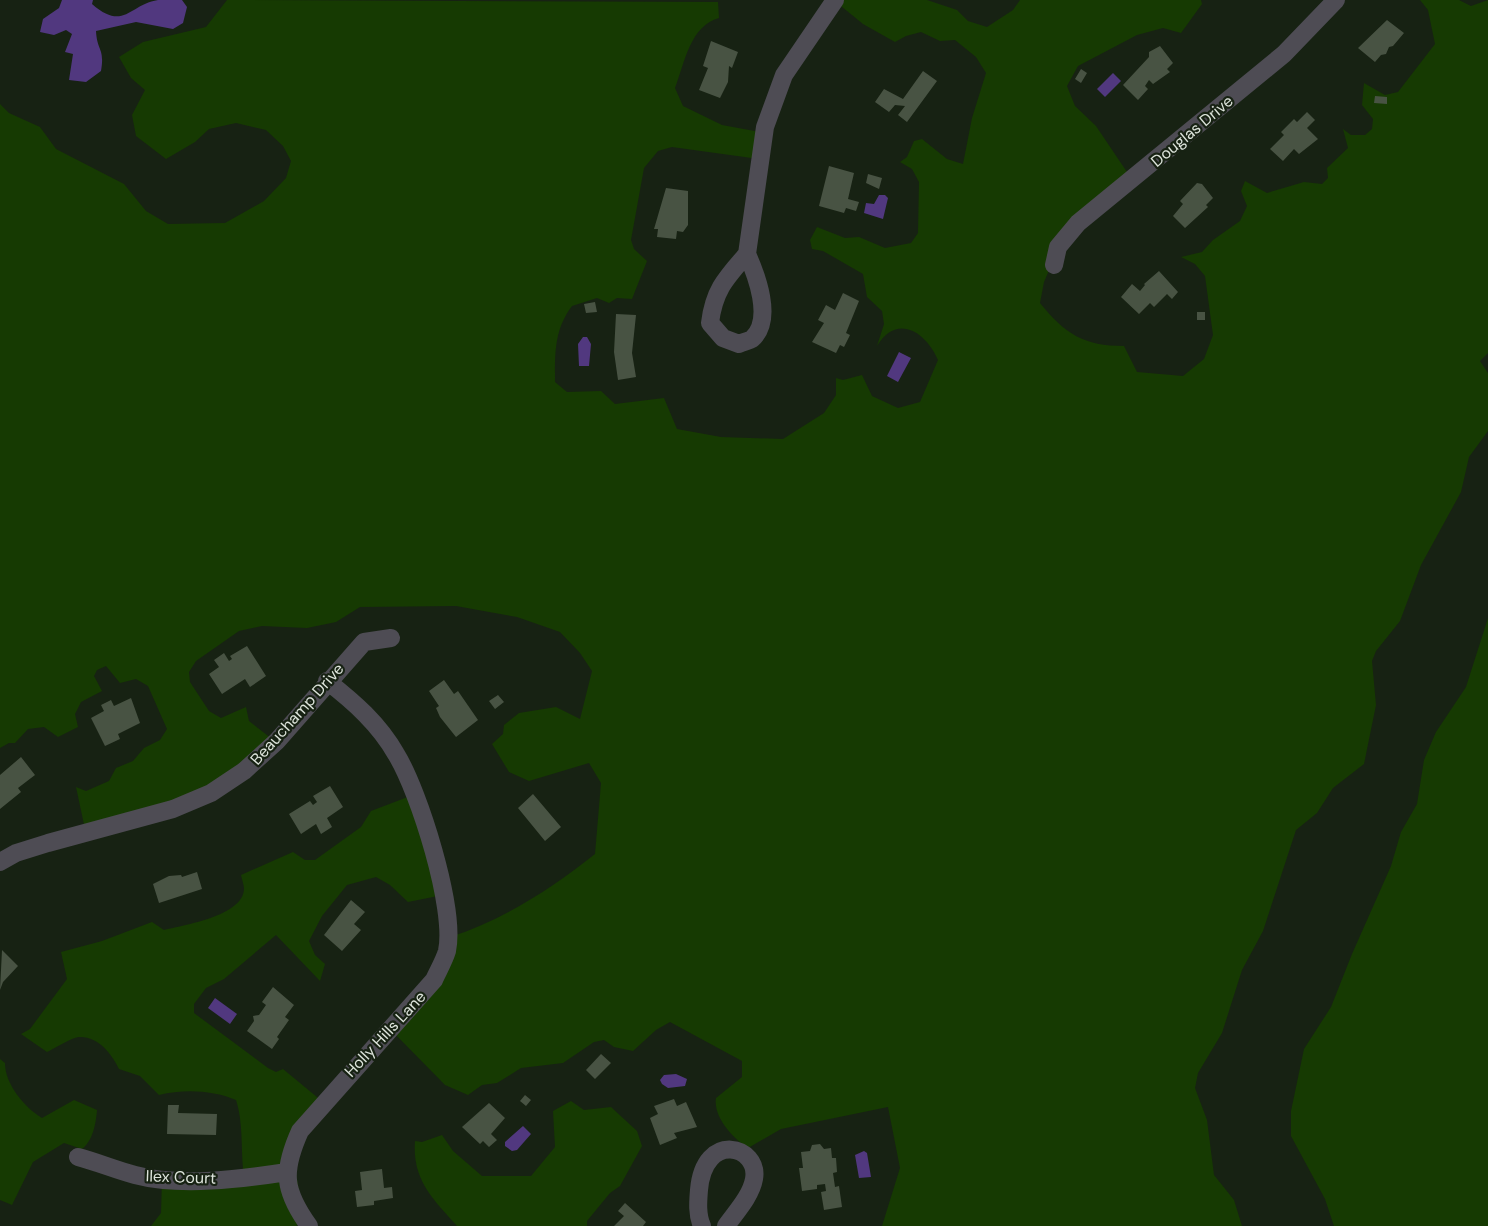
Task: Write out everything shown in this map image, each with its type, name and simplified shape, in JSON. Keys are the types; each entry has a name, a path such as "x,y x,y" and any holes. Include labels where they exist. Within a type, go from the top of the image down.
{"street":[{"path":"747,254 765,127 784,75 835,0"},
{"name":"Douglas Drive","path":"1054,265 1058,247 1078,223 1284,54 1336,0"},
{"name":"Beauchamp Drive","path":"0,862 16,853 173,809 211,793 244,771 277,741 327,681 364,642 391,638"},
{"name":"Holly Hills Lane","path":"309,1226 297,1209 287,1172 288,1157 300,1131 340,1082 434,980 447,952 448,930 442,889 429,838 406,771 396,752 358,705 327,681"},
{"path":"702,1226 698,1199 700,1174 708,1158 718,1151 733,1149 745,1154 752,1163 755,1176 751,1190 726,1226"},
{"name":"Ilex Court","path":"78,1157 135,1175 161,1180 248,1178 287,1172"}],"green space":[{"path":"227,0 718,2 719,18 709,22 695,37 675,88 683,106 722,125 765,133 759,159 672,147 658,151 644,168 631,240 634,249 647,261 632,299 617,298 609,303 597,298 572,306 559,333 555,382 567,392 601,391 615,404 664,398 677,429 721,437 783,439 824,413 836,395 836,378 843,380 862,375 872,396 898,408 920,402 938,360 933,350 919,335 911,330 902,329 893,330 877,346 884,324 882,311 867,297 863,274 823,251 812,249 810,240 817,227 845,238 859,237 885,248 911,243 918,233 919,182 912,169 900,162 907,157 914,141 922,139 947,159 963,164 972,118 986,73 976,57 955,40 940,41 921,32 895,42 863,24 836,2 838,0 927,0 957,10 968,21 987,27 1013,10 1020,0 1201,0 1202,4 1181,33 1163,28 1137,35 1078,66 1067,86 1075,106 1096,126 1129,175 1065,233 1044,282 1040,303 1058,323 1076,336 1098,344 1124,346 1137,372 1183,376 1204,359 1213,335 1205,276 1195,264 1181,257 1202,252 1213,240 1240,221 1247,206 1241,191 1245,181 1267,193 1304,182 1322,184 1328,178 1327,168 1348,148 1343,129 1351,135 1365,135 1372,129 1373,119 1362,105 1364,83 1385,95 1398,92 1435,44 1428,10 1420,0 1459,0 1471,6 1488,0 1488,353 1480,361 1488,373 1488,431 1469,457 1461,492 1421,565 1400,621 1376,651 1372,661 1376,705 1364,764 1333,788 1317,813 1296,830 1263,931 1242,970 1222,1033 1198,1073 1195,1088 1207,1120 1214,1175 1234,1200 1242,1226 882,1226 900,1168 888,1107 781,1129 748,1148 725,1126 716,1105 716,1098 742,1077 742,1061 670,1022 656,1030 633,1051 614,1047 604,1040 594,1042 563,1063 521,1068 497,1083 482,1085 468,1095 445,1085 393,1032 450,937 489,922 526,902 595,854 601,783 589,763 529,781 509,772 492,744 503,734 504,725 519,713 556,707 580,719 592,671 580,653 560,632 517,617 456,606 360,607 336,622 307,628 262,626 239,631 196,661 189,672 190,682 209,711 221,718 246,707 249,721 272,739 216,793 86,834 76,787 86,791 109,781 116,768 133,761 144,748 160,740 167,729 148,686 136,679 120,683 106,666 97,670 94,676 102,691 81,702 75,714 78,727 58,737 44,727 28,729 15,743 9,743 0,748 0,104 9,113 40,127 56,149 124,184 146,211 168,224 225,223 264,201 286,178 291,161 283,146 266,130 236,123 209,129 195,142 166,159 136,136 132,115 145,90 131,78 119,57 143,42 206,27"},
{"path":"1488,618 1488,1226 1334,1226 1325,1199 1291,1136 1291,1111 1304,1049 1331,1007 1391,866 1401,832 1417,804 1424,760 1436,732 1466,687"},
{"path":"413,795 443,895 408,902 390,885 376,877 347,885 322,916 309,941 315,955 325,964 320,981 276,935 224,979 206,988 194,1004 194,1013 268,1068 276,1072 283,1069 323,1102 292,1151 304,1219 296,1226 151,1226 161,1213 162,1179 239,1173 243,1169 241,1125 236,1100 217,1094 198,1092 159,1095 140,1076 119,1069 104,1047 92,1039 75,1038 47,1052 21,1034 30,1029 67,979 61,952 102,941 152,922 164,930 224,913 241,898 244,889 241,875 293,852 305,860 315,860 361,827 371,811"},
{"path":"0,1059 5,1063 12,1087 29,1108 42,1118 74,1100 97,1110 93,1131 86,1146 82,1149 64,1143 33,1162 12,1205 0,1200"},
{"path":"571,1101 584,1110 611,1107 637,1131 642,1146 620,1186 610,1193 587,1221 587,1226 457,1226 432,1198 417,1167 415,1141 422,1142 442,1135 453,1151 482,1176 531,1176 555,1147 553,1111"}],"shaded area":[{"path":"62,0 93,0 92,4 112,16 126,14 148,2 158,0 182,0 187,7 183,23 173,29 136,22 96,31 102,58 101,71 86,82 69,80 73,54 65,52 72,34 66,30 54,35 40,32 43,19 59,8"},
{"path":"1113,73 1121,81 1105,97 1097,89"},
{"path":"879,195 885,195 888,198 883,219 864,213 866,203 874,204"},
{"path":"583,337 587,337 591,344 589,366 579,366 578,344"},
{"path":"899,352 911,358 898,382 887,376"},
{"path":"215,998 237,1014 230,1024 208,1008"},
{"path":"676,1074 687,1079 685,1086 668,1088 662,1084 660,1080 664,1075"},
{"path":"523,1126 531,1134 517,1150 512,1151 505,1146 505,1142"},
{"path":"864,1151 867,1153 871,1177 859,1178 855,1155"}],"building":[{"path":"1387,20 1404,33 1393,46 1389,47 1386,54 1381,55 1375,62 1358,48"},
{"path":"711,41 738,52 732,68 729,66 728,82 720,98 699,90 708,68 703,66"},
{"path":"1160,46 1173,63 1167,69 1170,72 1153,84 1149,80 1145,86 1148,89 1138,100 1123,85 1149,57 1149,52"},
{"path":"1081,69 1087,73 1081,83 1075,79"},
{"path":"923,71 937,81 907,122 898,115 905,106 895,105 889,112 875,102 884,89 903,99"},
{"path":"1375,96 1387,97 1387,104 1374,103"},
{"path":"1307,112 1315,120 1307,128 1318,139 1299,154 1294,149 1283,161 1270,149 1284,135 1281,132 1294,119 1297,122"},
{"path":"829,166 854,173 848,199 859,202 856,211 846,208 844,213 819,206"},
{"path":"868,174 882,178 879,189 866,183"},
{"path":"1197,183 1202,184 1213,198 1206,205 1208,207 1185,228 1173,216 1183,204 1180,201"},
{"path":"666,188 688,191 688,225 683,232 677,231 676,239 657,237 658,229 654,229"},
{"path":"1159,271 1178,292 1172,299 1167,294 1154,307 1150,303 1139,314 1121,297 1132,284 1140,291 1144,284"},
{"path":"843,293 859,301 846,333 850,335 844,347 840,345 836,353 812,342 824,323 818,320 826,305 835,310"},
{"path":"595,302 597,312 586,313 584,304"},
{"path":"1197,312 1205,312 1205,320 1197,320"},
{"path":"616,314 636,315 632,353 636,377 618,380 614,352"},
{"path":"247,646 266,676 250,687 245,679 222,694 209,674 219,667 214,660 224,653 229,661 232,659 230,656"},
{"path":"444,680 454,694 458,691 478,720 456,737 440,717 436,708 439,706 429,691"},
{"path":"498,695 504,702 495,709 489,701"},
{"path":"131,698 140,723 118,734 120,739 105,746 91,718 104,711 101,705 111,700 114,706"},
{"path":"21,757 35,775 18,788 21,792 0,809 0,775"},
{"path":"330,786 343,807 327,818 332,827 321,834 316,824 301,834 289,814 310,801 313,805 317,802 313,796"},
{"path":"533,794 561,827 545,841 518,808"},
{"path":"197,872 202,889 159,903 153,884 169,876 181,875 182,877"},
{"path":"351,900 365,912 354,924 361,930 342,951 324,935"},
{"path":"2,950 18,966 3,982 0,990"},
{"path":"273,987 294,1005 285,1017 289,1020 272,1049 247,1031 254,1021 253,1016 259,1015 266,1005 262,1002"},
{"path":"601,1054 611,1063 595,1079 586,1070"},
{"path":"525,1095 531,1100 526,1106 520,1101"},
{"path":"674,1099 677,1106 686,1102 697,1127 674,1133 677,1138 660,1145 650,1118 658,1114 654,1106"},
{"path":"489,1103 505,1118 491,1134 497,1140 489,1147 483,1141 480,1144 462,1127"},
{"path":"168,1105 179,1105 178,1113 217,1114 216,1135 167,1134"},
{"path":"820,1144 824,1149 831,1148 832,1158 836,1158 837,1172 833,1173 835,1187 839,1186 842,1207 824,1210 821,1192 826,1191 825,1184 817,1185 817,1189 802,1191 799,1168 803,1168 801,1152 810,1151 812,1145"},
{"path":"382,1169 384,1188 392,1187 393,1198 374,1201 374,1205 357,1207 355,1191 362,1190 360,1172"},
{"path":"625,1203 646,1222 643,1226 614,1226 624,1216 618,1211"}]}
